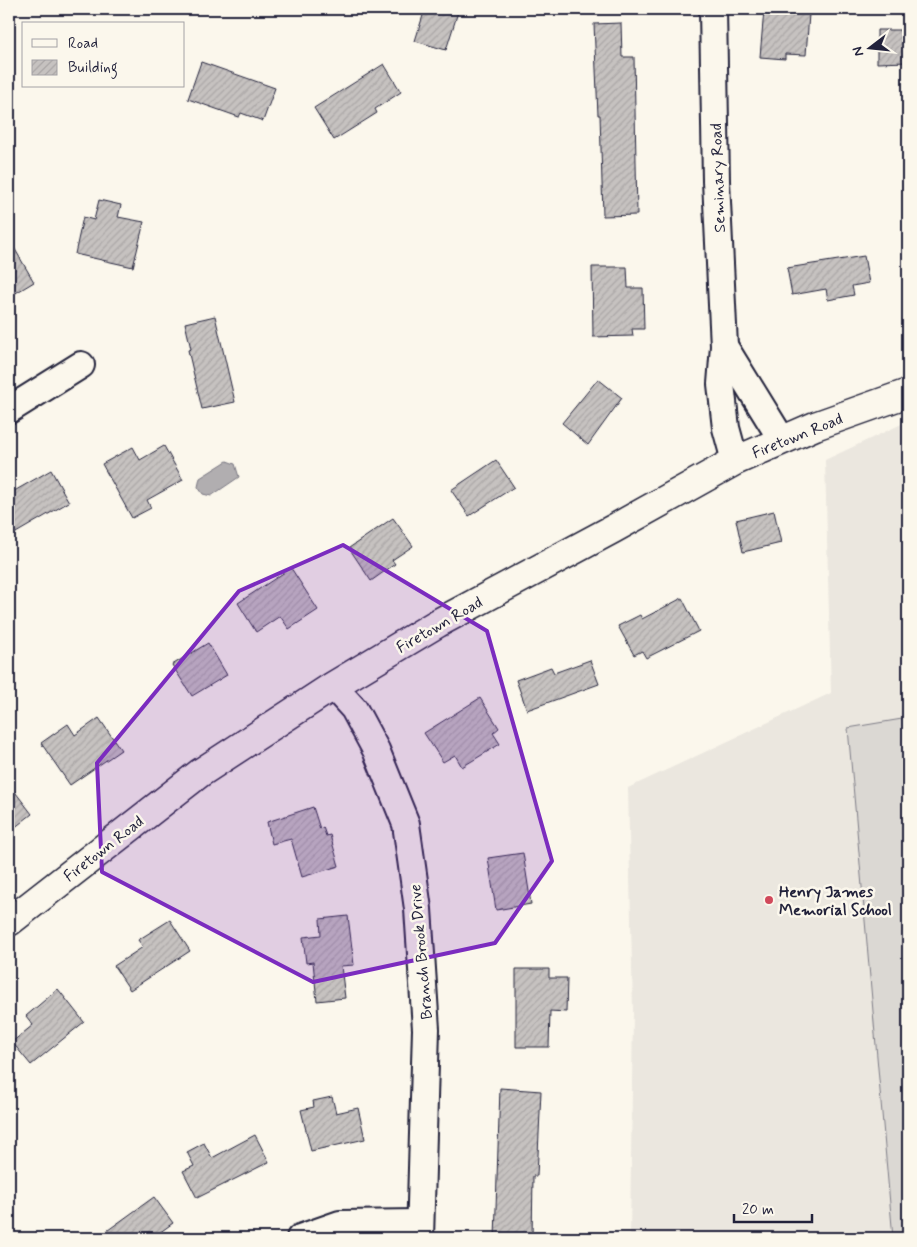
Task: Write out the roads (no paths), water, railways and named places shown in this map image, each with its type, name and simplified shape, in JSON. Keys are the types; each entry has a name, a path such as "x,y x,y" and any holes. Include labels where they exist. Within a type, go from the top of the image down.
{"street":[{"name":"Seminary Road","path":"713,9 716,181 724,346 721,384 726,428 735,461"},
{"name":"Seminary Road","path":"724,346 782,440"},
{"path":"9,410 81,365"},
{"name":"Firetown Road","path":"9,922 200,773 333,686 438,623 614,529 735,461 782,440 908,393"},
{"name":"Branch Brook Drive","path":"333,686 354,709 376,750 406,824 418,910 426,1029 420,1230"},
{"path":"300,1238 340,1224 420,1230"}],"place":[{"name":"Henry James Memorial School","path":"769,900"}]}
